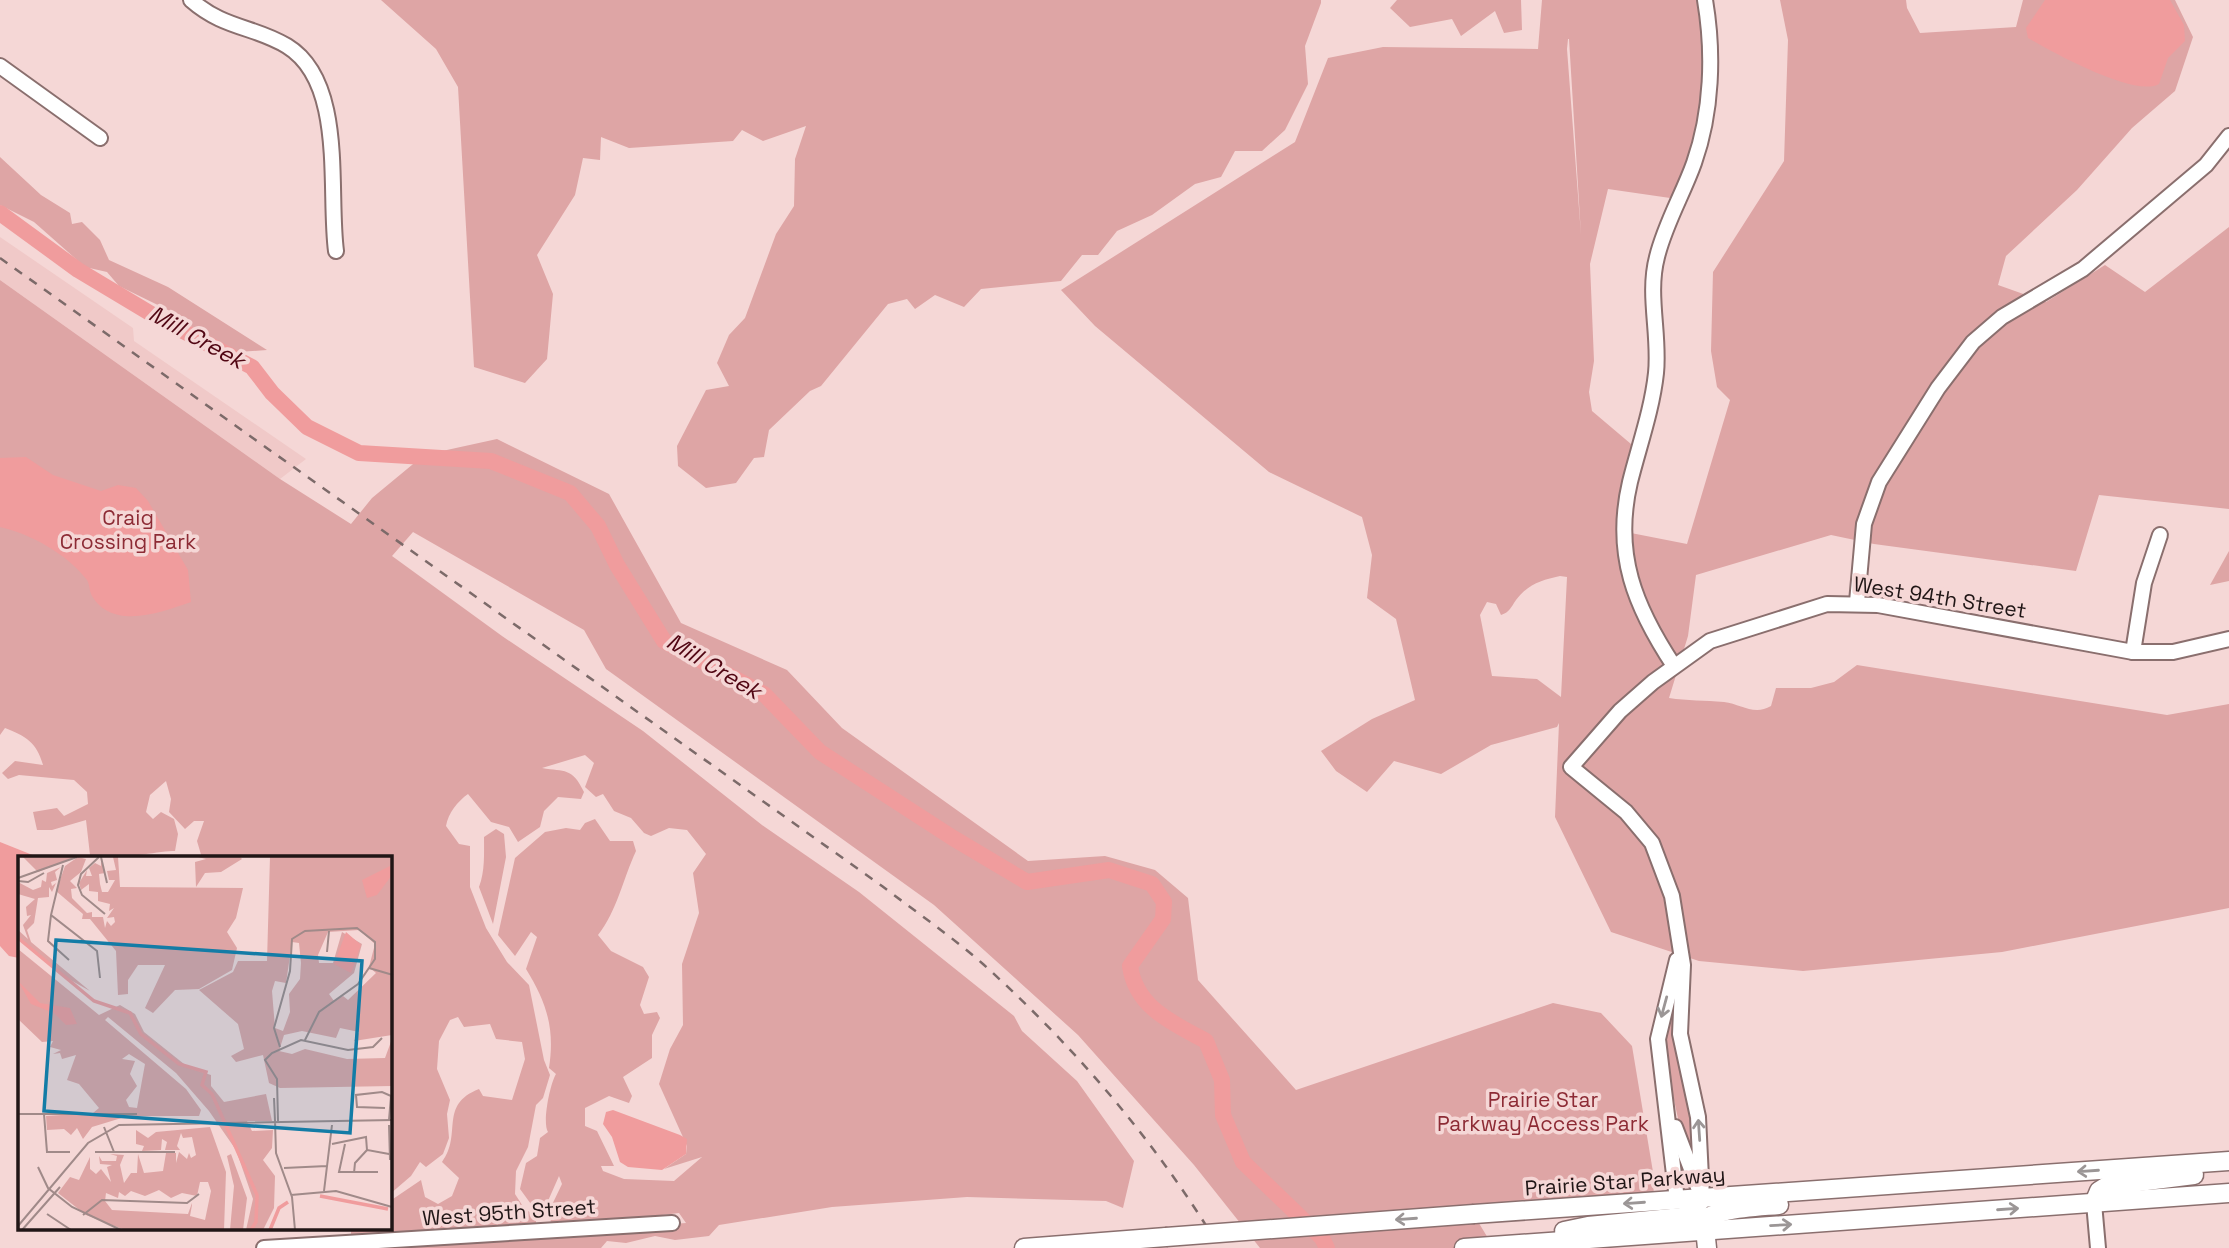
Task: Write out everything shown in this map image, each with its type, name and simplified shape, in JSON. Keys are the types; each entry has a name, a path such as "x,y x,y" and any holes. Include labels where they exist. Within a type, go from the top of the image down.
{"main road":[{"name":"Prairie Star Parkway","path":"1702,1198 2229,1161"},
{"path":"2094,1203 2099,1191 2107,1186 2229,1170"},
{"path":"1702,1198 1707,1227 1834,1198 1853,1189"},
{"name":"Prairie Star Parkway","path":"1024,1248 1474,1214 1735,1228 2229,1193"},
{"path":"1681,1224 1702,1198"},
{"name":"Prairie Star Parkway","path":"1464,1248 1681,1224"}],"street":[{"path":"191,0 224,23 288,47 311,69 325,105 336,251"},
{"path":"1674,666 1639,607 1630,576 1624,530 1630,484 1656,372 1652,284 1656,258 1694,163 1707,107 1710,60 1705,0"},
{"path":"0,65 100,138"},
{"path":"1857,602 1864,524 1879,482 1938,388 1973,342 2002,317 2082,269 2206,165 2229,136"},
{"path":"2133,652 2144,583 2160,535"},
{"name":"West 94th Street","path":"1679,941 1672,896 1652,843 1626,812 1571,767 1620,711 1674,666 1710,641 1827,604 1857,602 2133,652 2173,652 2229,639"},
{"path":"1679,941 1658,1039 1669,1110 1681,1224"},
{"path":"1679,941 1683,965 1680,1034 1698,1117 1702,1198"},
{"path":"1669,1110 1702,1198"},
{"path":"2094,1203 2098,1248"},
{"name":"West 95th Street","path":"264,1248 672,1223"}],"shaded area":[{"path":"2045,0 2170,0 2184,25 2185,41 2168,58 2159,84 2147,87 2132,85 2094,72 2028,38 2026,28"},
{"path":"0,237 133,328 134,341 306,459 280,479 0,280"},
{"path":"26,457 53,475 101,491 118,485 136,488 148,501 188,570 191,602 139,616 112,613 101,607 92,596 87,580 59,554 36,540 0,527 0,458"},
{"path":"0,842 35,856 18,856 18,958 9,956 0,946"},
{"path":"613,1110 687,1139 686,1154 662,1170 628,1167 620,1162 612,1137 603,1124 606,1112"}],"green space":[{"path":"381,0 1321,0 1321,3 1305,46 1308,84 1285,130 1262,151 1235,151 1221,177 1195,184 1152,215 1117,231 1098,255 1082,255 1061,281 981,289 964,307 935,295 915,309 907,299 888,304 821,386 810,391 769,430 764,457 754,458 736,483 706,488 678,466 677,446 706,390 729,386 717,363 729,335 745,318 776,234 794,206 795,159 806,126 763,141 742,130 733,141 629,148 601,137 600,160 583,158 575,195 537,255 553,294 547,359 525,383 474,367 458,87 436,49"},
{"path":"1397,0 1521,0 1522,30 1504,33 1495,11 1461,36 1452,19 1410,27 1390,8"},
{"path":"1542,0 1710,0 1717,52 1712,113 1684,200 1608,189 1590,264 1594,361 1589,392 1592,411 1644,455 1632,505 1631,533 1687,544 1730,400 1717,387 1711,351 1713,272 1784,161 1788,40 1780,0 1906,0 1907,8 1920,33 2016,27 2023,0 2175,0 2193,37 2175,91 2132,128 2077,190 2006,256 1998,285 2046,302 2105,265 2145,292 2229,227 2229,509 2099,495 2076,571 1874,544 1831,535 1696,575 1688,636 1669,698 1724,702 1765,709 1771,706 1776,688 1811,688 1834,682 1857,665 2167,715 2229,704 2229,908 2002,952 1803,971 1699,961 1611,932 1555,817 1559,723 1557,727 1491,745 1441,774 1394,761 1367,792 1336,771 1321,751 1372,719 1415,700 1396,619 1367,598 1372,555 1362,517 1269,472 1095,326 1061,290 1295,142 1328,58 1383,47 1538,49","holes":["1569,39 1581,235 1567,49","1560,576 1567,577 1561,697 1537,679 1492,676 1480,615 1487,602 1496,604 1501,615 1504,614 1530,586"]},
{"path":"0,157 41,195 70,213 72,224 82,222 100,240 109,260 168,287 267,350 238,352 206,337 168,310 119,286 107,272 85,267 34,222 0,205"},
{"path":"0,280 280,479 351,524 372,498 424,455 497,439 609,494 681,623 787,670 842,728 1028,861 1105,856 1155,870 1188,898 1198,980 1296,1090 1553,1003 1601,1013 1632,1046 1653,1172 1654,1202 1477,1220 1494,1248 1260,1248 1194,1165 1078,1035 934,905 606,669 584,630 413,532 392,556 502,636 643,731 762,825 859,892 1014,1016 1022,1031 1077,1081 1134,1161 1123,1208 1106,1201 967,1197 832,1207 719,1225 709,1236 675,1240 655,1236 626,1243 607,1241 601,1248 359,1248 686,1223 679,1213 551,1228 550,1209 562,1184 559,1176 544,1210 536,1211 520,1189 526,1163 537,1156 540,1138 548,1132 548,1103 556,1074 549,1068 551,1041 548,1017 526,969 537,937 531,932 515,956 498,935 515,858 545,832 566,828 580,830 585,823 595,819 610,841 633,841 636,851 615,905 598,935 611,951 643,967 649,977 640,1005 644,1014 657,1012 660,1018 652,1035 652,1058 623,1077 632,1096 629,1103 609,1096 585,1108 585,1126 597,1131 614,1166 601,1166 603,1171 624,1179 674,1181 702,1157 664,1169 686,1154 687,1146 659,1084 670,1049 683,1025 682,964 699,913 693,873 706,854 687,830 669,828 651,836 644,833 631,818 614,811 603,794 596,797 585,787 594,763 585,755 542,768 572,774 584,792 581,799 558,797 544,811 540,827 518,842 509,827 491,822 468,794 457,804 446,826 459,844 470,846 470,887 486,928 507,962 529,985 544,1060 550,1075 543,1098 536,1105 528,1147 516,1171 515,1194 524,1208 536,1217 536,1226 351,1239 351,1230 392,1230 392,1200 421,1180 425,1197 438,1204 452,1196 459,1178 442,1162 451,1141 453,1121 459,1103 479,1089 483,1096 512,1100 525,1059 522,1042 496,1039 490,1024 464,1027 458,1017 450,1020 439,1041 437,1069 450,1100 447,1114 449,1138 443,1154 426,1167 420,1162 411,1176 392,1192 392,856 201,856 197,841 204,821 194,821 185,829 169,812 171,799 166,781 150,795 146,812 153,819 161,812 174,819 178,834 175,851 128,856 90,855 86,820 52,830 37,830 33,812 57,808 64,816 88,804 87,792 74,780 19,775 8,779 2,773 15,761 43,765 34,746 25,737 5,728 0,735"},
{"path":"2229,551 2229,581 2210,585"},
{"path":"496,829 504,834 506,857 493,924 479,887 483,869 484,837"},
{"path":"1679,970 1695,1168 1679,1123 1662,1045"}],"waterway":[{"name":"Mill Creek","path":"0,213 78,270 158,318 252,367 272,393 307,427 359,453 491,461 570,493 598,526 617,565 664,641 764,694 820,752 1027,882 1109,870 1152,884 1164,902 1163,919 1130,966 1134,981 1140,993 1158,1012 1206,1041 1222,1080 1223,1115 1243,1162 1322,1238 1327,1248"}],"railway":[{"path":"0,258 882,886 971,954 1050,1028 1112,1097 1169,1171 1220,1248"}],"park label":[{"name":"Craig Crossing Park","path":"128,529"},
{"name":"Prairie Star Parkway Access Park","path":"1543,1111"}]}
